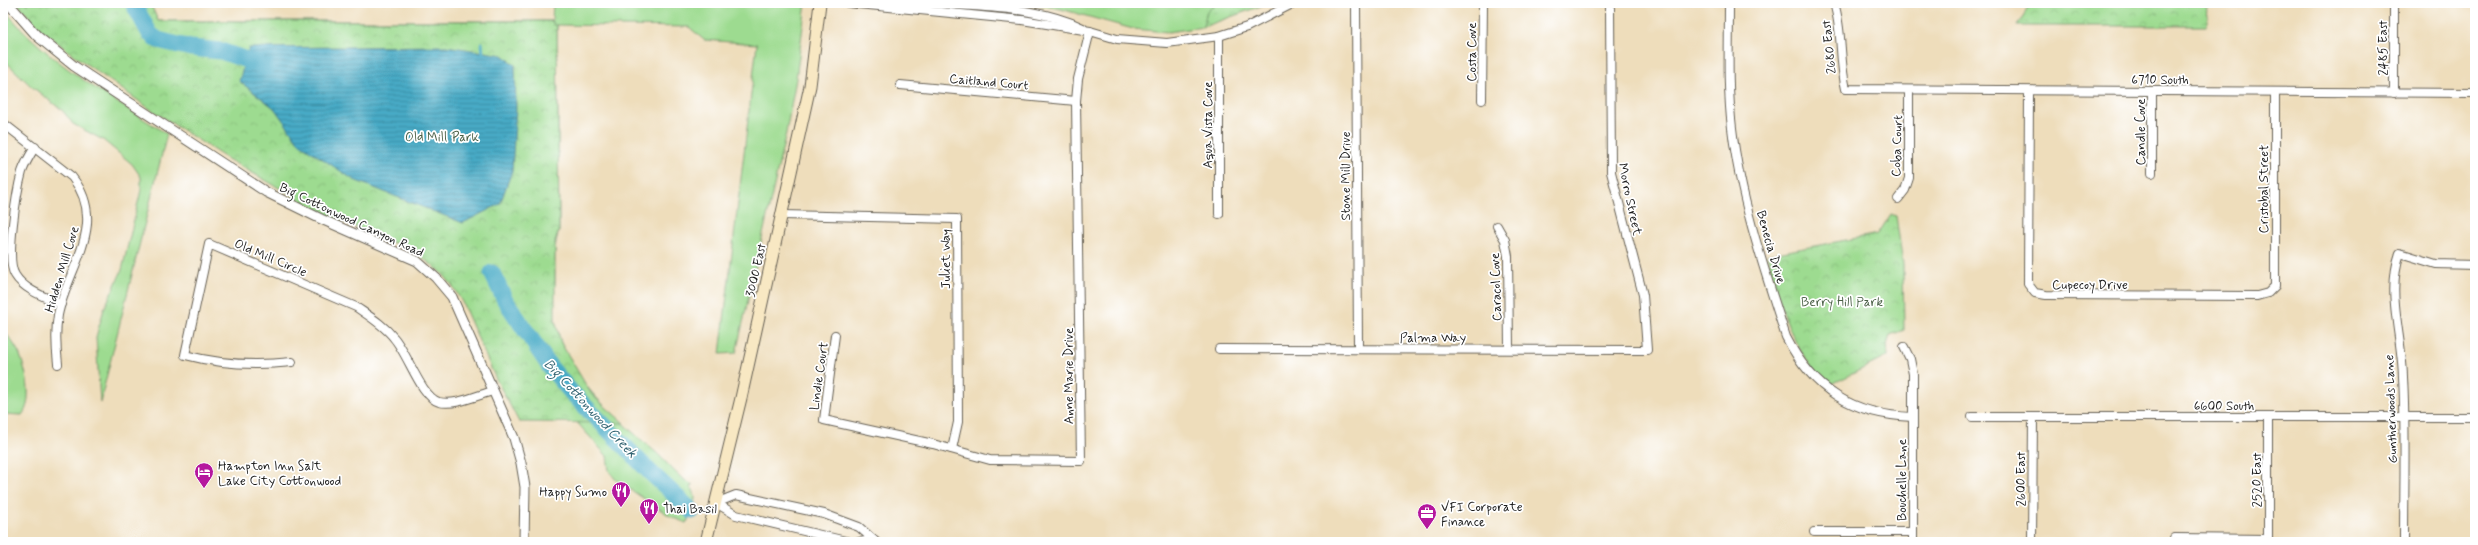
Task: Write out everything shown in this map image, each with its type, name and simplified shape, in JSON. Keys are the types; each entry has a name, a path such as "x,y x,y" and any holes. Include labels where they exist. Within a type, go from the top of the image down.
{"main road":[{"name":"3000 East","path":"706,542 782,215 812,73 820,3"}],"street":[{"name":"Big Cottonwood Canyon Road","path":"8,3 37,36 74,66 266,192 320,220 417,260 436,278 452,297 514,438 522,463 524,487 524,542"},
{"path":"848,3 1011,19 1090,31 1117,39 1153,43 1188,42 1219,36 1247,26 1294,3"},
{"path":"934,3 1027,12 1066,19 1090,31"},
{"name":"Stone Mill Drive","path":"1356,3 1358,349"},
{"name":"Costa Cove","path":"1482,100 1483,3"},
{"name":"Morro Street","path":"1610,3 1612,172 1643,295 1647,350"},
{"name":"Benecia Drive","path":"1729,3 1730,106 1735,150 1745,195 1786,337 1795,355 1808,371 1823,387 1842,400 1862,409 1882,414 1913,417"},
{"name":"2680 East","path":"1834,3 1842,36 1842,72 1846,89"},
{"name":"2485 East","path":"2394,3 2394,93"},
{"name":"Anne Marie Drive","path":"824,420 952,449 990,460 1081,461 1076,100 1078,79 1090,31"},
{"name":"Aqua Vista Cove","path":"1219,36 1219,214"},
{"name":"Caitland Court","path":"900,85 1076,100"},
{"name":"6710 South","path":"1846,89 2275,93 2475,93"},
{"name":"Coba Court","path":"1898,199 1905,190 1909,178 1909,90"},
{"name":"Cupecoy Drive","path":"2029,90 2028,284 2036,293 2046,295 2257,296 2268,294 2275,286"},
{"name":"Candle Cove","path":"2152,91 2152,173"},
{"name":"Cristobal Street","path":"2275,93 2275,286"},
{"name":"Hidden Mill Cove","path":"3,123 72,177 80,188 89,212 86,233 61,304 56,331 58,364"},
{"path":"35,147 26,161 18,190 13,228 11,263 13,273 19,282 61,304"},
{"name":"Juliet Way","path":"782,215 957,219 958,422 952,449"},
{"name":"Caracol Cove","path":"1497,226 1505,240 1508,256 1509,349"},
{"name":"Old Mill Circle","path":"292,362 256,363 205,360 185,355 209,244 356,307 375,320 393,336 405,352 424,392 431,399 440,403 451,403 493,391"},
{"name":"Guntherwoods Lane","path":"2404,542 2403,365 2395,311 2395,276 2400,253 2436,264 2475,266"},
{"name":"Lindie Court","path":"824,420 835,335"},
{"name":"Bouchelle Lane","path":"1904,347 1910,359 1913,374 1913,542"},
{"name":"Palma Way","path":"1219,349 1647,350"},
{"name":"6600 South","path":"1972,417 2475,417"},
{"name":"2600 East","path":"2032,417 2032,542"},
{"name":"2520 East","path":"2268,417 2268,540"},
{"path":"716,503 736,495 824,514 859,527 875,541"},
{"path":"716,503 736,515 850,542"},
{"path":"1814,532 1913,532"},
{"path":"2174,538 2268,540"},
{"path":"859,542 875,541"}],"green space":[{"name":"Old Mill Park","path":"17,3 150,3 158,21 553,21 553,25 557,25 559,231 555,241 555,320 561,343 592,395 624,423 519,422 495,377 462,302 452,285 441,272 415,252 325,214 226,158 150,109 68,51 35,24"},
{"name":"Old Mill Park","path":"150,3 158,21 552,21 553,3 806,3 796,79 786,133 736,353 720,354 757,44 704,40 689,27 557,25 559,231 555,256 554,307 555,321 560,341 569,360 592,393 606,408 682,478 693,485 691,487 695,500 693,510 686,523 670,516 616,480 609,471 607,456 565,409 480,300 177,66"},
{"path":"1026,3 1216,3 1207,12 1203,27 1168,32 1133,29 1061,9"},
{"path":"1216,3 1269,3 1203,27 1207,12"},
{"path":"2031,3 2208,3 2207,26 2017,26"},
{"path":"3,8 20,27 59,62 101,92 167,134 100,403 96,337 104,309 122,270 141,190 141,177 132,164 103,140 73,124 63,111 31,86 3,59"},
{"name":"Berry Hill Park","path":"1891,214 1896,216 1903,264 1904,330 1890,335 1887,345 1888,356 1830,385 1816,372 1805,358 1788,326 1767,255 1878,234"},
{"path":"3,329 18,351 27,380 27,403 22,415 3,414"}],"water":[{"path":"446,46 503,55 515,65 516,108 512,171 500,204 463,223 354,180 300,144 274,108 239,81 249,48"}],"waterway":[{"name":"Big Cottonwood Creek","path":"133,3 150,34 158,40 191,48 221,51 266,67"},
{"path":"482,43 483,55"},
{"name":"Big Cottonwood Creek","path":"492,273 505,300 550,367 571,392 651,473 692,511"}],"place":[{"name":"Hampton Inn Salt Lake City Cottonwood","path":"204,489"},
{"name":"Happy Sumo","path":"621,508"},
{"name":"Thai Basil","path":"649,525"},
{"name":"VFI Corporate Finance","path":"1427,530"}]}
